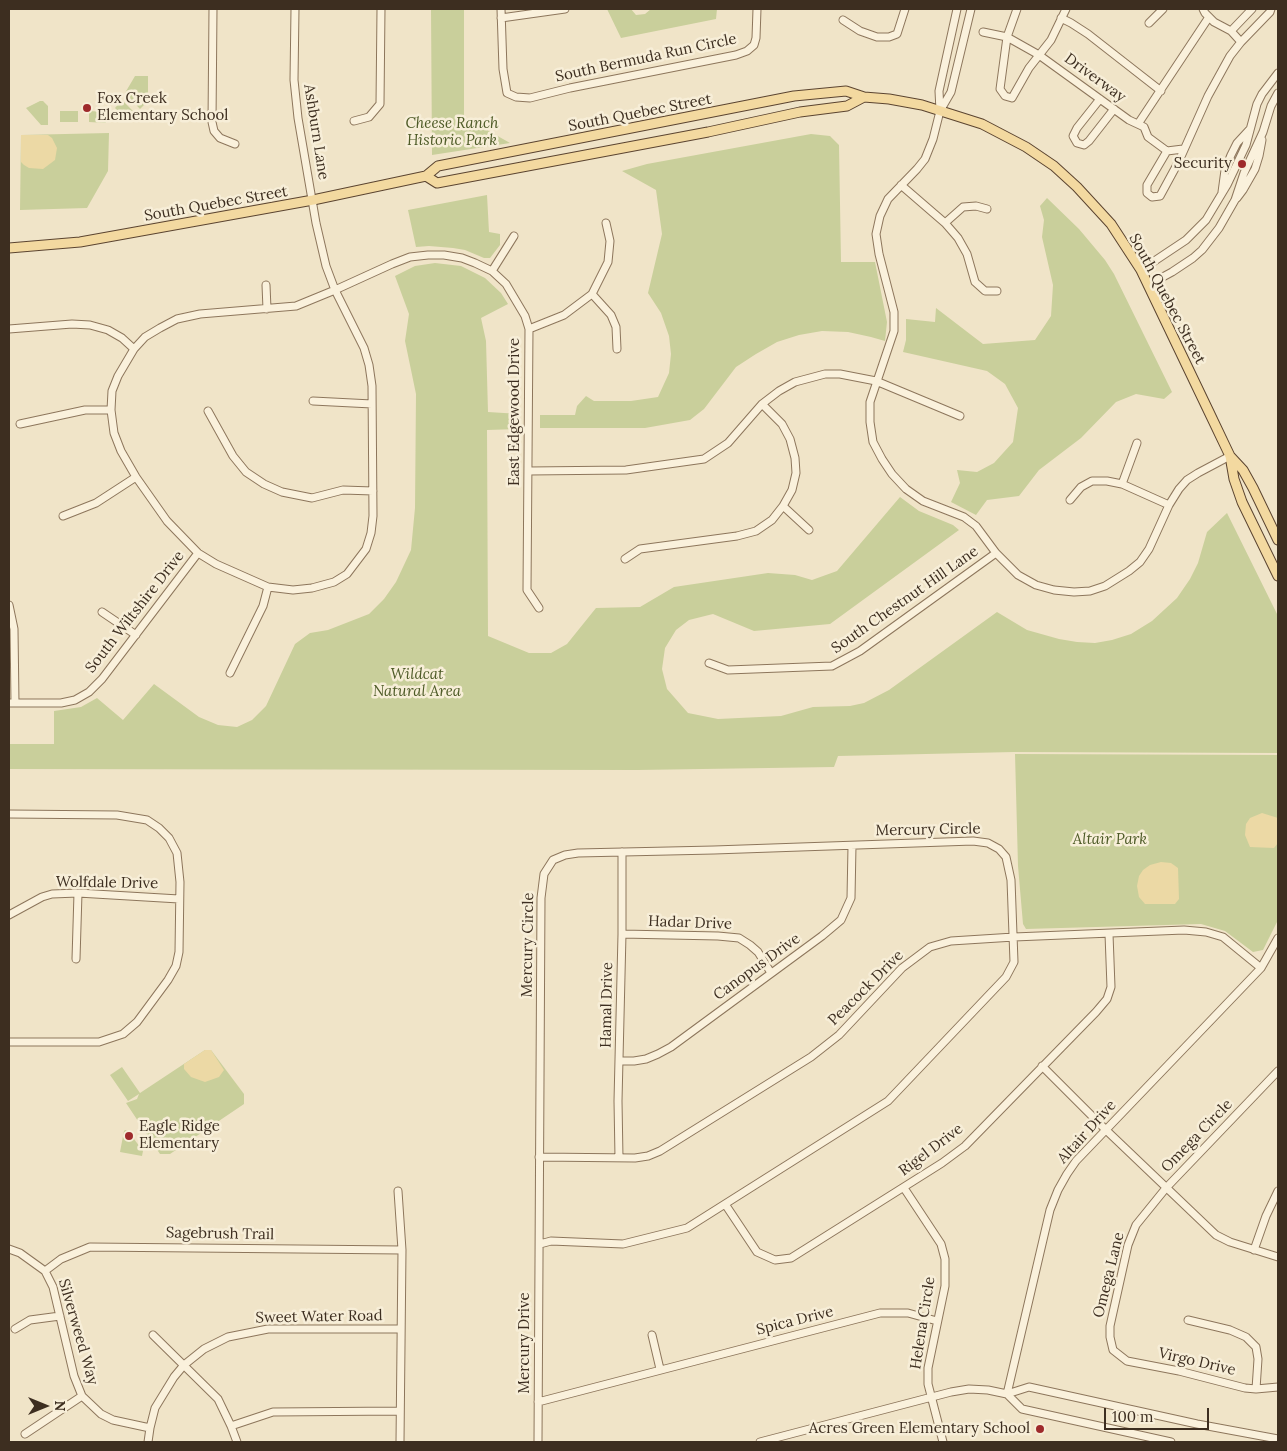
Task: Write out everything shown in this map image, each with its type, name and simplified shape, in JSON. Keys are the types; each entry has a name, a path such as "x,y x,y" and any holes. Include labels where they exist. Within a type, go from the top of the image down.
{"main road":[{"name":"South Quebec Street","path":"9,248 80,242 313,200 426,176 438,166 794,96 846,91 864,97 902,100 968,119 996,130 1054,166 1078,187 1100,211 1120,237 1141,270 1230,456 1234,479 1242,502 1278,576"},
{"name":"South Quebec Street","path":"426,176 437,183 708,132 800,112 847,106 864,97"},
{"name":"South Quebec Street","path":"1230,456 1243,470 1254,488 1278,540"}],"street":[{"path":"213,9 212,122 214,131 220,138 235,144"},
{"name":"Ashburn Lane","path":"268,587 293,590 312,588 334,582 347,574 366,549 371,533 372,386 367,356 335,290 324,257 316,223 298,118 294,80 295,9"},
{"path":"354,121 369,117 380,104 381,9"},
{"path":"501,9 501,18 565,9"},
{"name":"South Bermuda Run Circle","path":"501,18 503,69 507,93 516,97 530,98 570,88 736,55 747,51 754,45 756,38 757,9"},
{"path":"843,20 860,31 877,37 889,37 897,34 905,9"},
{"path":"940,111 939,91 957,9"},
{"path":"971,9 951,92 940,111 933,139 925,159 917,170 888,199 880,216 876,234 879,254 894,312 894,331 870,402 873,442 892,474 906,490 923,501 964,516 976,526 996,553 1018,575 1036,585 1054,590 1074,592 1090,591 1105,586 1119,579 1140,562 1156,538 1169,505 1187,480 1230,456"},
{"path":"1017,9 1007,38 1000,89 1005,96 1012,98 1029,68 1051,40 1066,9"},
{"path":"1149,23 1163,9"},
{"path":"1203,9 1209,17 1231,31 1240,42"},
{"path":"1231,31 1252,9"},
{"path":"1184,149 1167,151 1147,185 1147,193 1152,196 1160,196 1179,162 1212,88 1230,56 1240,42 1271,9"},
{"path":"1138,124 1209,17"},
{"path":"1061,18 1088,34 1161,91"},
{"name":"Driverway","path":"983,32 1007,38 1039,55 1114,109 1144,128 1148,136 1167,151"},
{"path":"1141,270 1178,247 1194,234 1206,220 1222,194 1224,175 1231,155 1237,144 1251,128 1257,104 1268,85 1278,73"},
{"path":"1148,285 1183,266 1202,250 1219,228 1235,200 1244,174 1263,132 1271,106 1278,93"},
{"path":"1100,99 1073,136 1077,143 1084,145 1089,141 1114,109"},
{"path":"901,185 945,223 958,238 967,254 975,282 985,291 997,291"},
{"path":"945,223 963,207 976,206 987,209"},
{"path":"529,329 564,315 592,294 608,262 610,241 606,223"},
{"path":"492,271 514,236"},
{"name":"East Edgewood Drive","path":"268,587 216,564 198,553 167,521 136,477 121,451 114,433 111,410 112,391 118,376 134,349 146,337 177,319 200,314 296,306 410,257 428,255 462,258 492,271 506,284 525,316 529,329 527,590 539,608"},
{"path":"266,285 267,309"},
{"path":"592,294 611,315 616,327 616,349"},
{"path":"9,329 72,324 90,325 108,330 122,338 134,349"},
{"path":"529,471 626,470 704,458 728,443 762,404 778,390 809,377 825,374 840,374 876,381 960,416"},
{"path":"313,401 372,404"},
{"path":"625,559 640,550 737,536 756,531 772,520 784,506 792,490 796,473 795,458 790,439 782,424 762,404"},
{"path":"20,424 65,413 86,410 111,410"},
{"path":"208,411 233,456 246,472 264,484 282,492 312,498 343,490 372,491"},
{"path":"1122,484 1137,443"},
{"path":"63,516 96,503 136,477"},
{"path":"1070,500 1081,486 1092,481 1106,481 1122,484 1169,505"},
{"path":"784,506 809,530"},
{"name":"South Wiltshire Drive","path":"12,703 61,703 76,700 89,692 102,679 198,553"},
{"name":"South Chestnut Hill Lane","path":"709,663 728,670 832,666 860,651 996,553"},
{"path":"230,672 263,606 268,587"},
{"path":"9,605 12,703"},
{"path":"102,612 136,635"},
{"path":"9,814 116,815 146,820 159,828 169,838 176,853 179,874 180,952 176,966 168,980 138,1022 123,1034 99,1042 9,1042"},
{"name":"Mercury Circle","path":"973,841 988,843 999,849 1006,857 1010,867 1014,962 1006,977 888,1100 687,1228 623,1244 551,1241 540,1244 541,898 544,874 553,860 564,855 622,852 973,841"},
{"name":"Canopus Drive","path":"619,1061 634,1061 658,1054 822,936 841,920 851,898 852,846"},
{"name":"Hamal Drive","path":"619,1158 618,1101 622,852"},
{"path":"76,959 78,893"},
{"name":"Wolfdale Drive","path":"9,914 47,896 78,893 179,898"},
{"name":"Peacock Drive","path":"539,1157 619,1158 648,1156 660,1151 811,1058 839,1035 902,968 930,947 951,941 1184,930 1206,932 1223,937 1261,968"},
{"name":"Hadar Drive","path":"622,934 739,938 758,952 771,973"},
{"name":"Rigel Drive","path":"725,1204 757,1252 775,1260 790,1258 942,1163 965,1146 1107,999 1111,987 1109,934"},
{"name":"Altair Drive","path":"1007,1394 1050,1210 1058,1190 1076,1161 1261,968 1278,938"},
{"path":"1042,1066 1166,1188"},
{"name":"Omega Circle","path":"1278,1071 1166,1188 1216,1235 1230,1242 1278,1257"},
{"name":"Helena Circle","path":"904,1188 941,1244 945,1259 945,1286 928,1368 928,1384 944,1442"},
{"name":"Omega Lane","path":"1113,1350 1110,1326 1128,1245 1136,1225 1166,1188"},
{"path":"398,1191 402,1250 400,1442"},
{"path":"1254,1250 1266,1216 1278,1191"},
{"name":"Mercury Drive","path":"538,1442 540,1244"},
{"name":"Sagebrush Trail","path":"45,1271 61,1259 90,1247 402,1250"},
{"name":"Silverweed Way","path":"9,1249 20,1253 45,1271 53,1287 74,1376 82,1396 101,1414 113,1420 150,1428"},
{"name":"Spica Drive","path":"538,1402 880,1313 908,1313 937,1321"},
{"path":"15,1330 30,1320 60,1316"},
{"path":"1188,1320 1230,1330 1246,1337 1256,1347 1258,1359 1256,1389"},
{"name":"Sweet Water Road","path":"148,1442 150,1428 162,1395 184,1365 204,1349 228,1337 268,1330 401,1330"},
{"path":"153,1335 218,1399 237,1442"},
{"path":"652,1335 660,1369"},
{"name":"Virgo Drive","path":"1113,1350 1127,1361 1180,1371 1245,1388 1278,1387"},
{"path":"760,1442 969,1389 1007,1394 1028,1387 1197,1424 1278,1439"},
{"path":"1007,1394 1022,1409 1171,1442"},
{"path":"25,1434 82,1396"},
{"path":"231,1426 273,1412 400,1411"}],"green space":[{"name":"Cheese Ranch Historic Park","path":"431,9 464,9 464,117 510,143 432,155"},
{"path":"607,9 631,9 636,15 645,14 651,9 717,9 716,19 621,38"},
{"path":"135,76 148,76 148,101 140,109 125,93"},
{"path":"122,100 134,112 127,120 115,108"},
{"path":"43,101 48,106 48,125 41,125 26,108"},
{"path":"60,111 78,111 78,122 60,122"},
{"path":"89,111 106,112 106,123 89,122"},
{"path":"109,133 108,171 87,208 20,210 21,135"},
{"path":"811,134 830,136 839,145 841,262 875,262 887,322 885,341 848,332 822,331 799,335 777,342 736,367 704,409 690,420 645,428 540,428 540,415 575,415 577,406 586,396 594,401 631,401 658,397 669,373 671,354 669,336 661,313 648,293 662,234 656,190 622,171 647,164"},
{"path":"487,195 489,232 500,234 500,245 490,258 484,258 465,250 453,248 416,247 408,210"},
{"path":"1047,198 1079,229 1105,260 1114,274 1172,392 1164,399 1136,394 1116,402 1081,438 1039,470 1019,496 987,500 976,515 951,502 960,483 957,470 977,472 994,463 1013,442 1018,408 1005,384 987,371 903,352 906,340 906,319 935,322 936,308 983,344 1035,340 1051,316 1053,285 1042,237 1044,220 1040,206"},
{"name":"Wildcat Natural Area","path":"435,263 461,266 485,278 501,293 508,304 481,318 486,341 488,412 520,414 519,429 487,430 488,636 529,653 551,653 567,644 596,608 640,607 674,587 768,573 795,575 812,580 837,571 900,497 919,511 953,525 959,530 830,624 754,631 713,614 689,620 676,630 665,648 662,669 667,689 688,713 718,719 781,716 813,707 850,706 864,703 889,690 997,612 1027,630 1077,642 1095,643 1131,634 1152,621 1177,598 1198,563 1207,532 1227,513 1278,616 1278,753 1014,752 838,756 834,767 637,770 9,769 9,744 54,744 54,711 81,707 97,698 123,720 154,684 199,717 218,725 237,727 252,720 266,706 295,644 310,633 328,630 369,614 384,599 396,582 411,550 415,508 416,394 405,341 409,314 395,276 415,266"},
{"name":"Altair Park","path":"1015,754 1278,755 1278,920 1263,950 1253,952 1225,931 1201,924 1026,929 1023,924 1018,866"},
{"path":"205,1050 211,1050 244,1094 244,1104 170,1154 160,1154 126,1103 137,1099 139,1094 128,1101 110,1075 122,1067 140,1093"},
{"path":"125,1130 128,1131 143,1151 142,1156 120,1152"}],"sand":[{"path":"21,135 48,135 52,138 57,148 55,160 43,169 29,168 24,165 21,162"},
{"path":"1262,813 1278,818 1278,843 1274,848 1250,847 1245,835 1246,824 1250,818"},
{"path":"1161,862 1171,863 1178,868 1179,899 1175,904 1145,904 1139,897 1137,886 1139,876 1150,865"},
{"path":"205,1050 211,1050 224,1070 219,1077 205,1082 191,1077 184,1069 184,1064"}],"place":[{"name":"Fox Creek Elementary School","path":"87,108"},
{"name":"Security","path":"1242,164"},
{"name":"Eagle Ridge Elementary","path":"129,1136"},
{"name":"Acres Green Elementary School","path":"1040,1429"}]}
